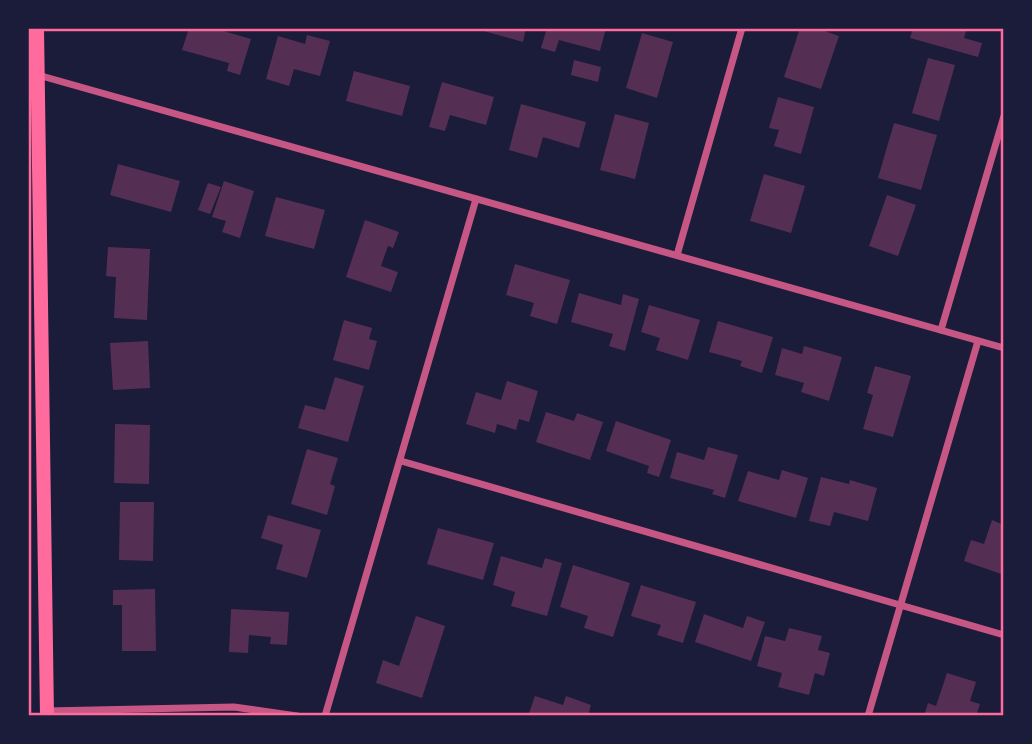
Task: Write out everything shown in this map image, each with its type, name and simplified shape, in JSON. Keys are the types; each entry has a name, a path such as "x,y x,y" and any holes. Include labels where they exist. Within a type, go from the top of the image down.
{"main road":[{"path":"37,28 47,714"}],"street":[{"path":"677,256 742,28"},
{"path":"38,75 1004,348"},
{"path":"941,330 1004,116"},
{"path":"326,716 476,199"},
{"path":"868,716 978,341"},
{"path":"401,461 1004,635"},
{"path":"47,714 233,707 297,716"}],"building":[{"path":"189,28 213,28 251,39 240,75 227,71 229,63 182,50"},
{"path":"473,28 526,28 523,42"},
{"path":"547,28 606,28 600,51 559,40 555,52 541,48"},
{"path":"800,28 816,28 839,36 821,89 784,77"},
{"path":"913,28 967,28 964,38 982,43 978,57 910,38"},
{"path":"642,33 673,42 657,98 626,88"},
{"path":"307,35 330,41 320,76 294,69 289,86 266,79 278,36 305,44"},
{"path":"928,58 955,65 939,121 912,113"},
{"path":"574,60 601,67 598,82 571,75"},
{"path":"354,71 410,86 402,116 346,101"},
{"path":"442,82 494,97 486,125 450,115 445,131 429,127"},
{"path":"778,97 814,107 801,154 774,146 779,130 769,128"},
{"path":"521,104 586,122 579,148 543,137 537,158 509,150"},
{"path":"615,114 649,123 635,179 600,170"},
{"path":"894,123 937,135 921,190 878,178"},
{"path":"118,164 180,181 171,212 110,195"},
{"path":"764,174 805,186 791,233 750,221"},
{"path":"224,181 254,191 240,238 222,232 226,221 212,217"},
{"path":"208,183 221,187 210,214 198,210"},
{"path":"887,195 916,205 898,256 869,246"},
{"path":"276,197 325,210 314,249 265,236"},
{"path":"365,220 399,232 393,248 388,246 381,266 398,272 391,292 346,277"},
{"path":"108,247 150,249 147,320 114,318 116,277 106,276"},
{"path":"515,264 570,280 557,324 530,316 534,303 506,295"},
{"path":"579,293 621,305 623,294 639,299 625,351 609,346 613,334 571,322"},
{"path":"649,305 700,320 688,360 656,350 660,338 641,332"},
{"path":"344,320 372,328 369,339 377,341 369,370 333,360"},
{"path":"718,321 773,337 762,373 740,366 742,361 709,352"},
{"path":"148,341 150,388 113,390 110,343"},
{"path":"804,346 842,357 829,401 801,392 804,383 775,375 782,348 802,354"},
{"path":"875,366 911,376 893,437 863,429 873,395 867,393"},
{"path":"335,377 364,386 348,442 298,428 305,405 325,410"},
{"path":"507,381 538,391 529,422 519,419 516,430 497,424 495,433 466,424 476,392 501,400"},
{"path":"546,412 574,421 577,413 603,422 590,460 536,442"},
{"path":"616,421 671,440 659,477 647,473 649,466 606,451"},
{"path":"115,424 150,425 149,484 114,483"},
{"path":"708,447 738,455 725,498 712,494 714,490 670,478 677,452 704,460"},
{"path":"307,449 338,458 330,484 335,486 327,515 291,504"},
{"path":"782,470 808,478 796,518 738,501 748,471 779,480"},
{"path":"821,477 849,484 850,480 877,488 868,521 834,512 830,526 809,521"},
{"path":"120,502 154,502 153,561 119,560"},
{"path":"268,515 321,530 307,578 276,569 283,545 261,538"},
{"path":"992,520 1004,525 1004,575 964,561 971,540 984,544"},
{"path":"438,528 494,543 483,580 427,564"},
{"path":"501,556 542,568 545,558 562,563 547,616 511,606 515,592 493,585"},
{"path":"573,565 630,583 613,637 584,628 588,616 560,607"},
{"path":"641,585 696,602 683,643 657,635 661,625 631,616"},
{"path":"155,589 156,651 122,651 122,605 113,605 113,590"},
{"path":"231,609 289,612 287,645 270,644 271,637 249,635 248,653 229,652"},
{"path":"704,614 743,628 747,616 765,622 751,661 695,642"},
{"path":"416,616 445,626 422,698 376,683 383,660 399,666"},
{"path":"789,628 822,636 818,650 830,653 824,676 815,673 809,695 778,687 782,673 757,666 765,636 785,641"},
{"path":"947,673 976,682 970,701 980,704 976,716 924,716 928,703 936,706"},
{"path":"535,696 563,705 566,696 591,705 588,716 528,716"}]}
